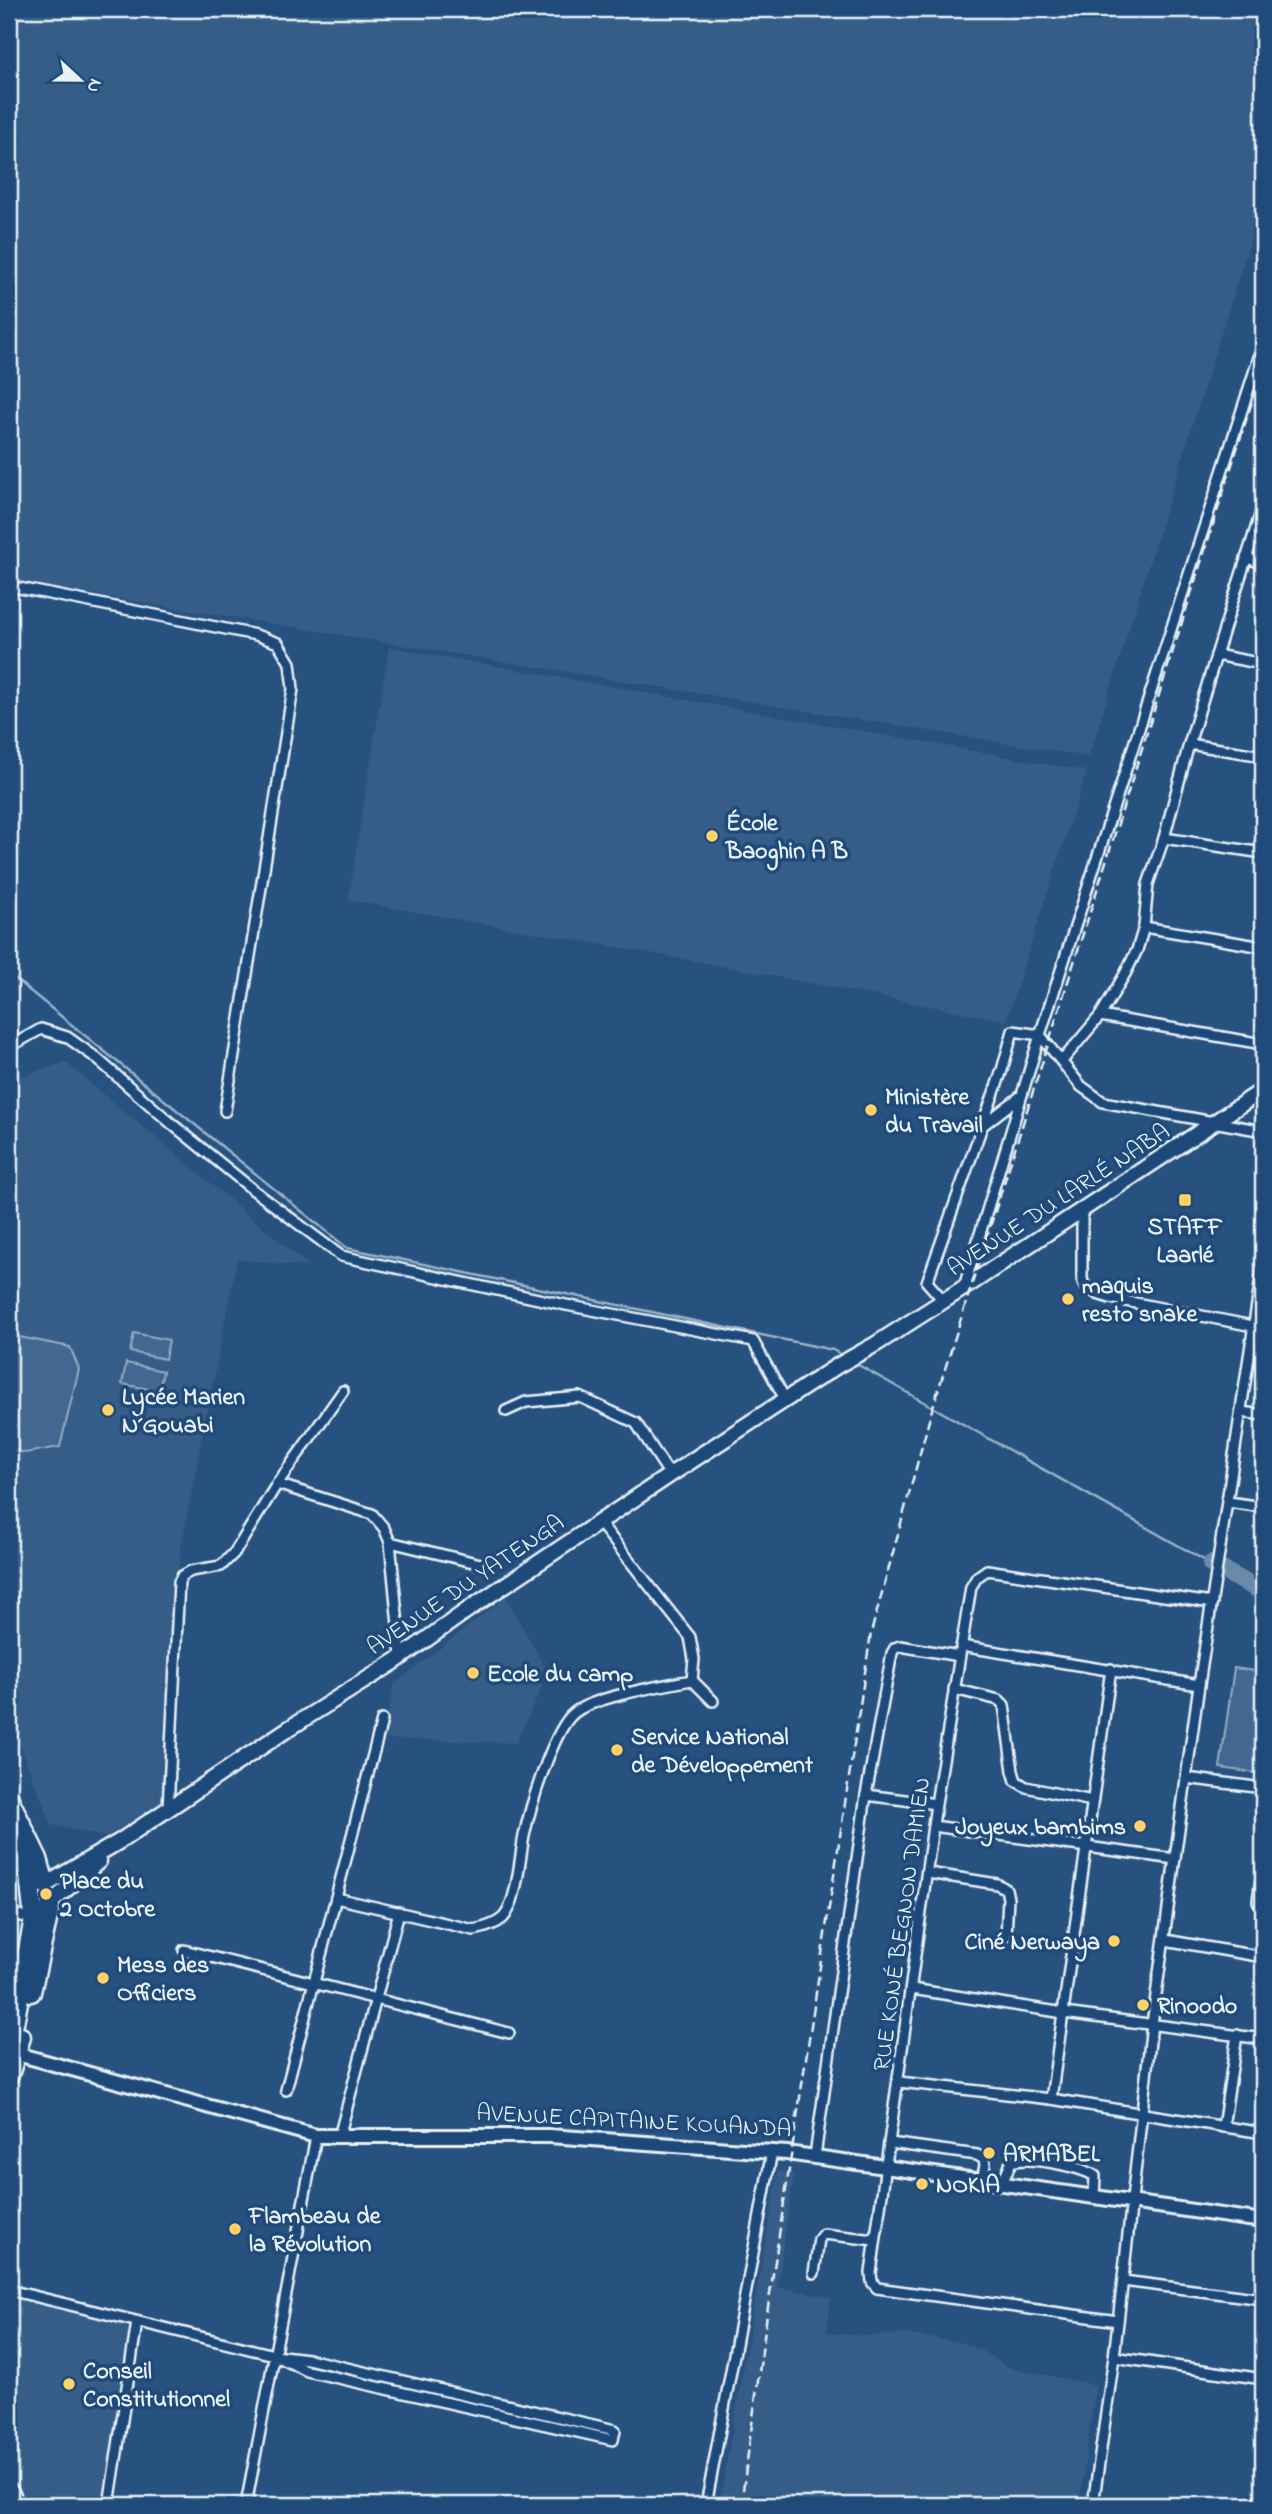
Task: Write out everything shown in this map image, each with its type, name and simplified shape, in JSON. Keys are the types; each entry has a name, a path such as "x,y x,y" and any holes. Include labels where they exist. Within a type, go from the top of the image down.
{"highway":[{"path":"9,2075 11,2052 42,1898 38,1859 12,1810"},
{"path":"9,2492 14,2505"},
{"path":"9,2502 14,2505"}],"main road":[{"name":"AVENUE DU LARLÉ NABA","path":"837,1366 944,1301 1263,1090"},
{"name":"AVENUE DU YATENGA","path":"42,1898 120,1841 396,1661 599,1522 837,1366"}],"street":[{"path":"964,1287 1040,1035 1263,345"},
{"path":"1062,1061 1100,1016 1125,974 1144,927 1148,884 1263,506"},
{"path":"1246,558 1263,564"},
{"path":"9,586 256,635 278,643 290,663 293,689 225,1111"},
{"path":"1216,655 1263,664"},
{"path":"1189,744 1263,755"},
{"path":"1164,838 1263,853"},
{"path":"1144,927 1263,947"},
{"path":"1100,1016 1263,1044"},
{"path":"9,1047 41,1029 67,1037 95,1057 252,1189 341,1256 540,1300 753,1341 785,1399"},
{"path":"944,1301 927,1282 1013,1031 1040,1035 1080,1086 1103,1102 1212,1124 1263,1131"},
{"path":"982,1126 1022,1095"},
{"path":"1082,1210 1082,1279 1090,1290 1110,1298 1259,1327"},
{"path":"1093,2505 1115,2357 1152,2024 1166,1940 1199,1685 1222,1550 1241,1412 1259,1327 1263,1265"},
{"path":"168,1809 179,1582 182,1576 191,1571 220,1566 235,1552 277,1484 343,1391"},
{"path":"506,1411 526,1402 580,1397 636,1423 670,1475"},
{"path":"1241,1412 1263,1415"},
{"path":"277,1484 372,1514 384,1528 390,1542 401,1656"},
{"path":"1228,1502 1263,1507"},
{"path":"599,1522 690,1637 694,1659 692,1680"},
{"path":"390,1542 485,1565"},
{"name":"RUE KONÉ BEGNON DAMIEN","path":"1118,2321 877,2288 872,2282 871,2273 936,1804 971,1587 986,1570 1212,1604"},
{"path":"815,2156 866,1795 894,1650 900,1646 960,1651 1111,1670 1199,1685"},
{"path":"1051,2099 1111,1670"},
{"path":"692,1680 713,1701"},
{"path":"336,1898 474,1930 489,1926 504,1917 515,1891 525,1834 552,1747 573,1713 588,1705 644,1689 692,1680"},
{"path":"954,1689 999,1700 1004,1705 1016,1781 1026,1787 1092,1801"},
{"path":"286,2090 382,1720"},
{"path":"1186,1778 1263,1788"},
{"path":"866,1795 936,1804"},
{"path":"933,1826 1175,1859"},
{"path":"1263,1864 1258,1901 1263,1910"},
{"path":"928,1873 997,1884 1006,1889 1006,1936"},
{"path":"9,1913 42,1898"},
{"path":"339,2137 399,1912"},
{"path":"1166,1940 1263,1958"},
{"path":"184,1950 509,2033"},
{"path":"912,1989 1064,2013 1263,2039"},
{"path":"1223,2127 1237,2035"},
{"name":"AVENUE CAPITAINE KOUANDA","path":"11,2052 316,2136 549,2136 772,2151 1263,2221"},
{"path":"899,2082 1051,2099 1263,2133"},
{"path":"246,2505 316,2136"},
{"path":"890,2143 977,2155 984,2159 982,2181"},
{"path":"706,2505 772,2151"},
{"path":"1002,2184 1011,2162 1020,2159 1072,2167 1090,2173 1095,2176 1094,2196"},
{"path":"814,2273 818,2239 822,2234 876,2240"},
{"path":"1123,2281 1263,2300"},
{"path":"9,2290 274,2356 309,2359 615,2430 613,2440 307,2371 274,2356"},
{"path":"108,2505 137,2322"},
{"path":"1115,2357 1263,2379"}],"shaded area":[{"path":"9,9 1263,9 1263,199 1089,757 9,581"},
{"name":"École Baoghin A B","path":"389,647 1087,771 1006,1021 706,963 348,900"},
{"name":"Lycée Marien N´Gouabi","path":"65,1062 312,1268 237,1259 180,1552 165,1799 106,1837 52,1825 9,1719 9,1081"},
{"path":"134,1333 169,1340 165,1359 130,1352"},
{"path":"9,1335 70,1347 79,1369 60,1447 25,1453 9,1449"},
{"path":"126,1363 163,1371 159,1391 122,1384"},
{"name":"Ecole du camp","path":"506,1597 546,1669 532,1678 543,1685 516,1743 382,1739 394,1684"},
{"path":"1234,1668 1263,1672 1263,1774 1220,1768"},
{"path":"778,2171 794,2173 777,2287 831,2297 827,2333 869,2336 904,2334 960,2342 983,2351 1007,2367 1096,2385 1079,2505 719,2505"},
{"path":"9,2290 137,2322 108,2505 9,2505"}],"waterway":[{"path":"9,974 347,1248 833,1350 845,1357"},
{"path":"853,1362 1211,1564"},
{"path":"1211,1564 1263,1592"}],"railway":[{"path":"741,2505 768,2307 871,1633 931,1413 1263,367"}],"place":[{"name":"École Baoghin A B","path":"712,836"},
{"name":"Ministère du Travail","path":"871,1110"},
{"name":"STAFF Laarlé","path":"1185,1200"},
{"name":"maquis resto snake","path":"1068,1299"},
{"name":"Lycée Marien N´Gouabi","path":"108,1410"},
{"name":"Ecole du camp","path":"473,1673"},
{"name":"Service National de Développement","path":"617,1750"},
{"name":"Joyeux bambims","path":"1140,1826"},
{"name":"Place du 2 Octobre","path":"46,1894"},
{"name":"Ciné Nerwaya","path":"1114,1941"},
{"name":"Mess des Officiers","path":"103,1978"},
{"name":"Rinoodo","path":"1143,2005"},
{"name":"ARMABEL","path":"989,2153"},
{"name":"NOKIA","path":"922,2184"},
{"name":"Flambeau de la Révolution","path":"235,2229"},
{"name":"Conseil Constitutionnel","path":"69,2384"}]}
